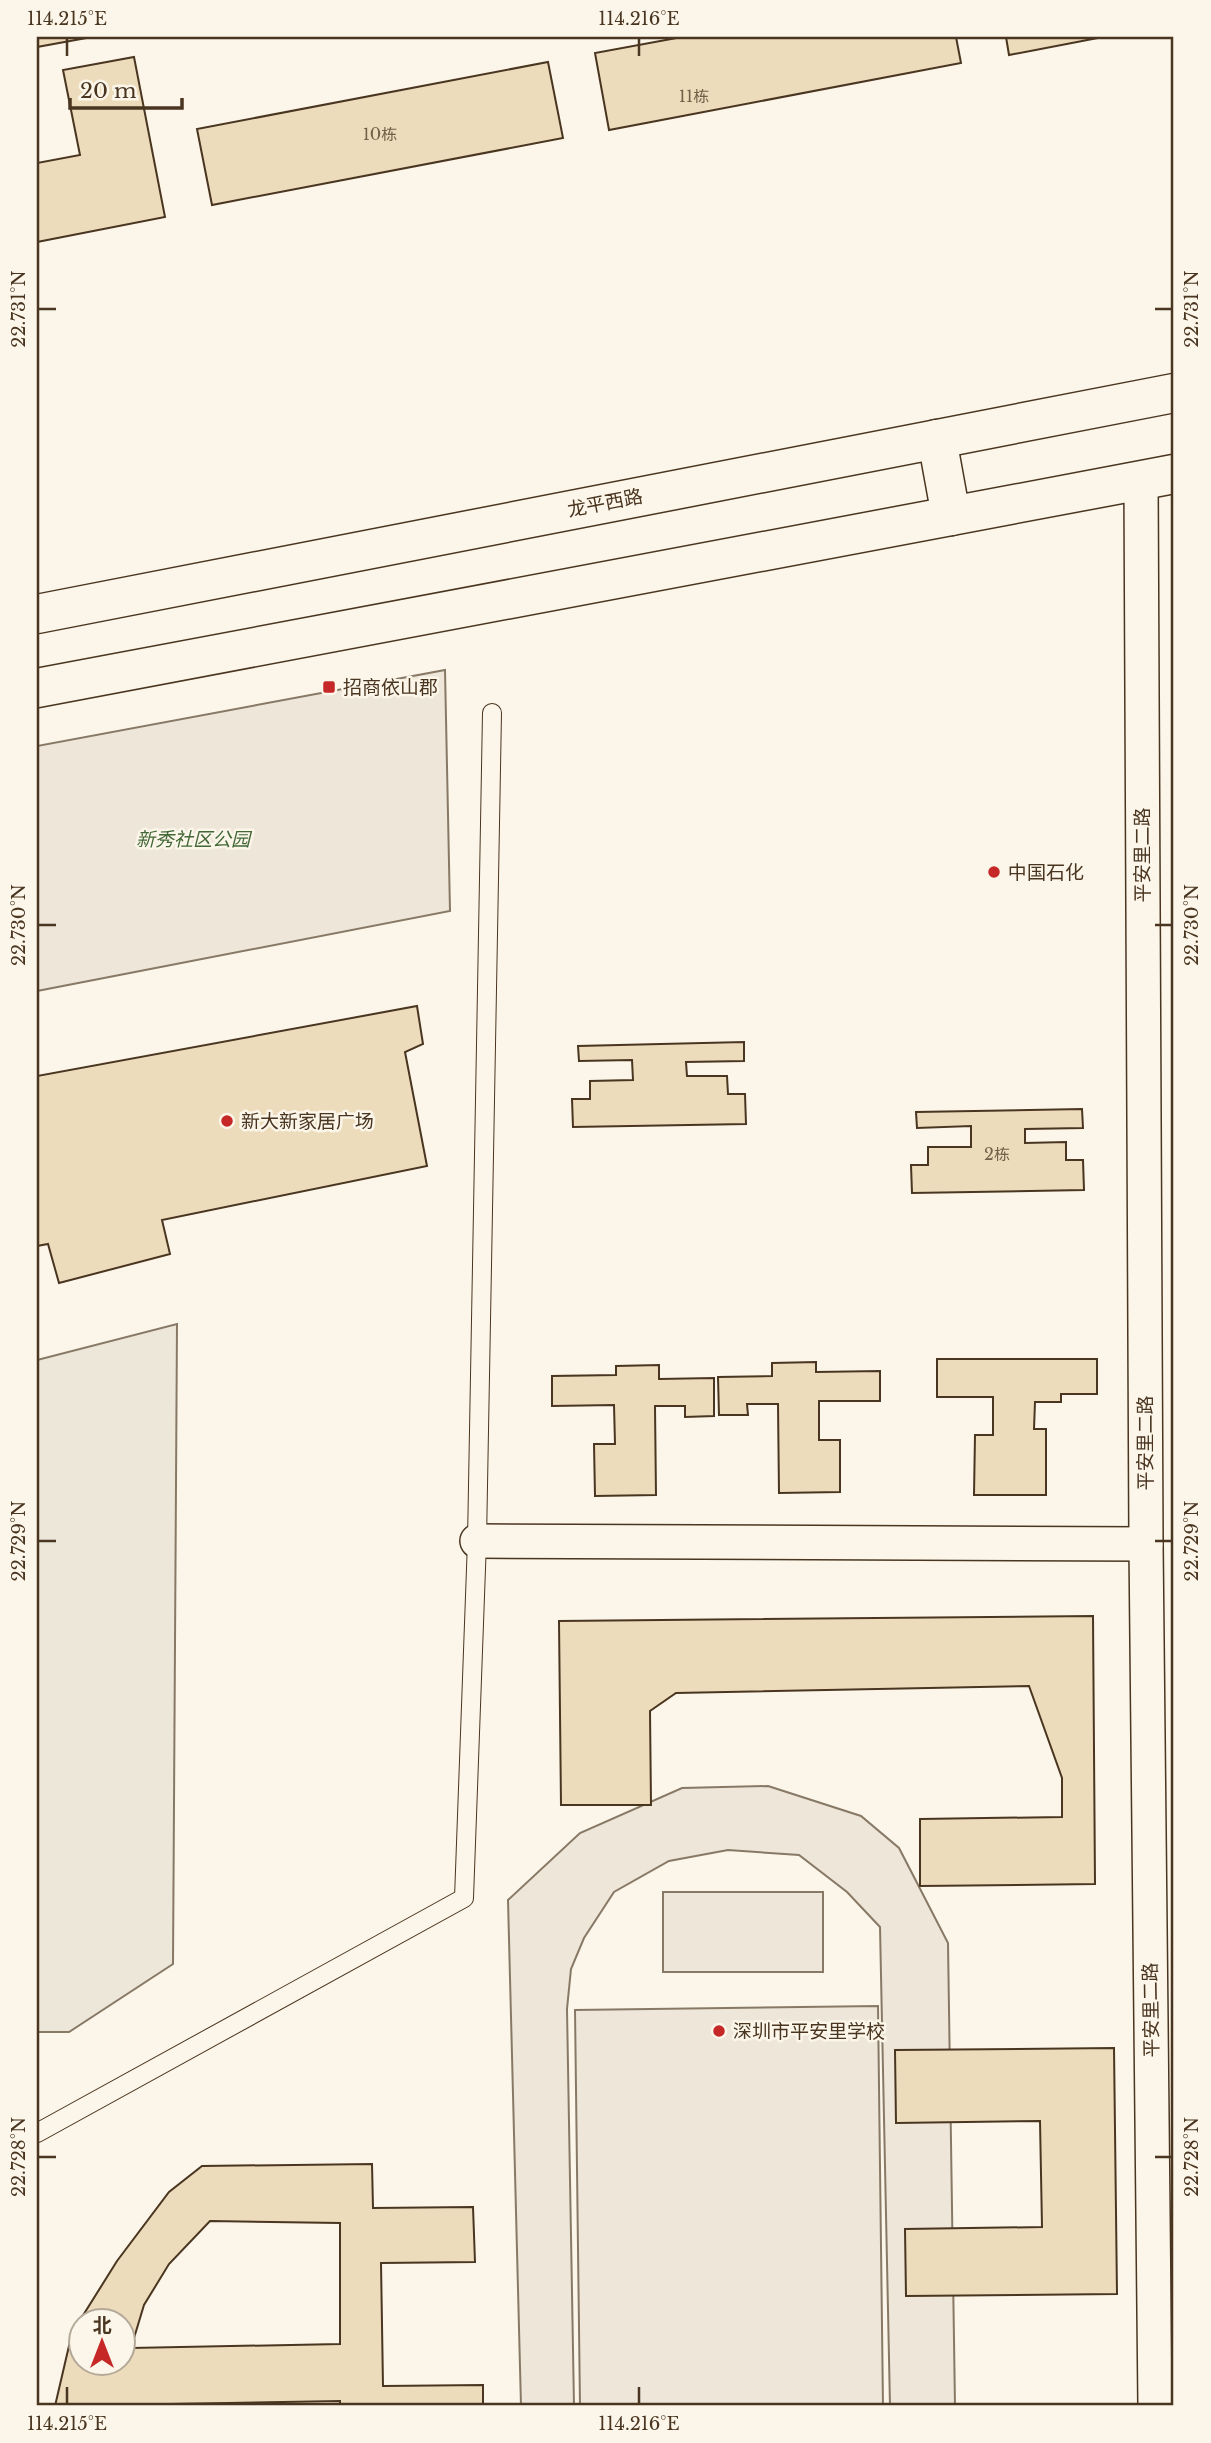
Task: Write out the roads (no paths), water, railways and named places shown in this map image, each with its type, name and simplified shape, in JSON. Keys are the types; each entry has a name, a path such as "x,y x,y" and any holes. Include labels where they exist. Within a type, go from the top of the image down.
{"main road":[{"name":"龙平西路","path":"37,614 1174,393"},
{"path":"937,439 951,516"},
{"path":"37,688 1157,477"}],"street":[{"name":"平安里二路","path":"1155,2406 1146,1544 1157,477"},
{"path":"477,1541 1146,1544"}],"lane":[{"path":"37,2133 464,1898 477,1541 492,713"}],"place":[{"name":"招商依山郡","path":"329,687"},
{"name":"中国石化","path":"994,872"},
{"name":"新大新家居广场","path":"227,1121"},
{"name":"深圳市平安里学校","path":"719,2031"}],"park label":[{"name":"新秀社区公园","path":"193,839"}]}
